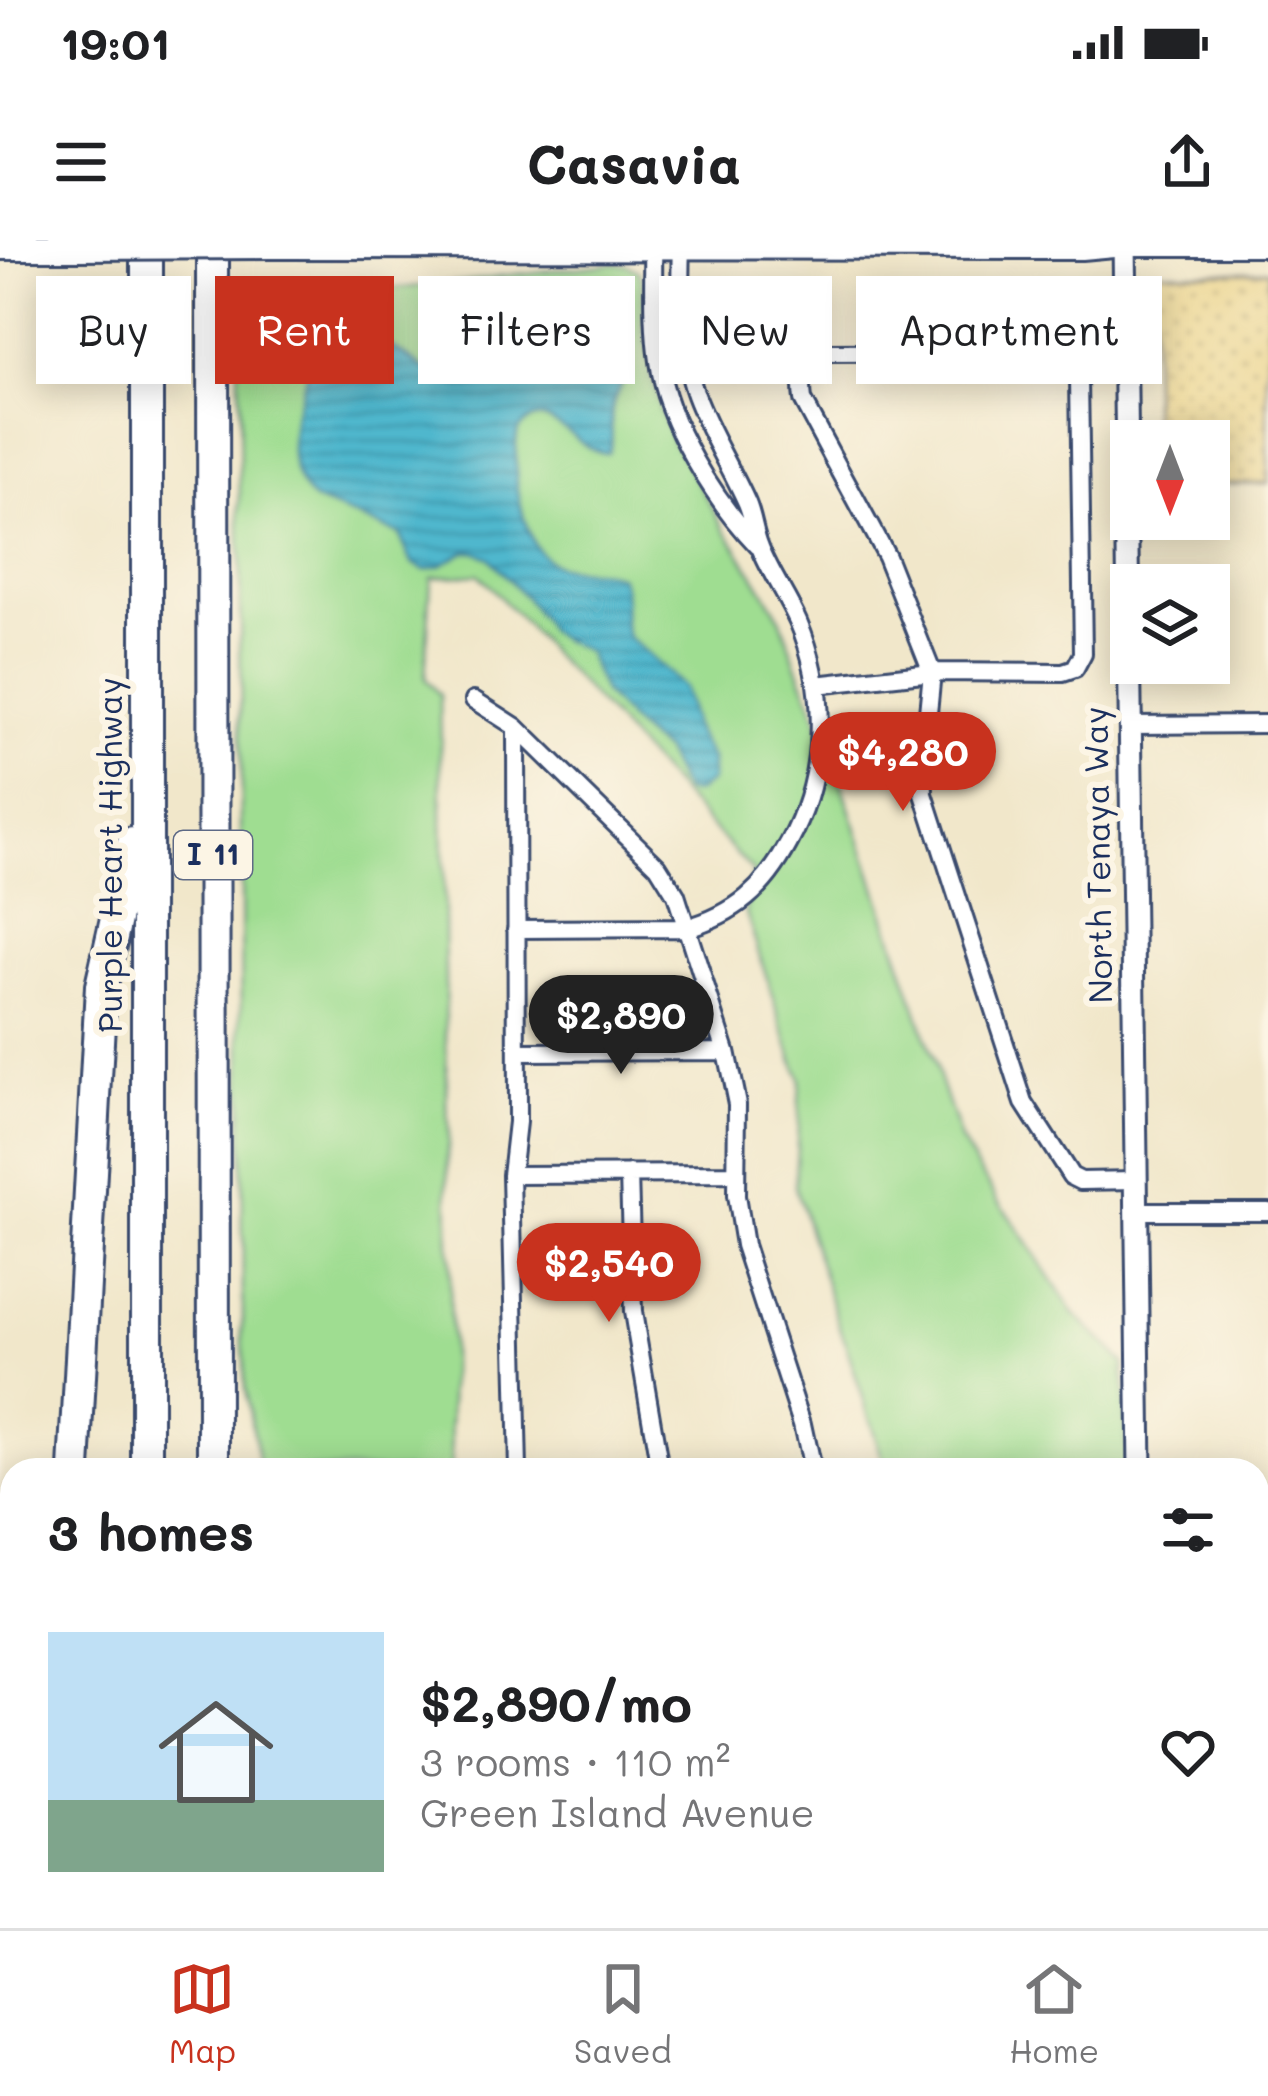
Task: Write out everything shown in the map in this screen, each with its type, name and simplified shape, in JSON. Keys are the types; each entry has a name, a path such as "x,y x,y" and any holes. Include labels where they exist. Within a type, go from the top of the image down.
{"highway":[{"name":"Purple Heart Highway","path":"147,240 147,1458"},
{"name":"I 11","path":"213,240 214,1458"},
{"path":"76,1458 101,986 146,784"}],"main road":[{"path":"0,247 1268,243"}],"street":[{"name":"North Tenaya Way","path":"1124,242 1140,1458"},
{"path":"654,243 658,361 666,400 721,502 759,546"},
{"path":"516,928 686,928 708,922 766,881 804,817 811,791 819,735 816,685 799,623 759,546 748,506 694,392 683,318 681,243"},
{"path":"816,685 932,672 1063,674 1075,668 1083,654 1079,377 1069,358 1058,353 823,354 802,371 800,382 802,400 886,556 932,672 924,794 1024,1103 1071,1176 1081,1181 1136,1180"},
{"path":"473,700 516,727 658,866 676,895 726,1051 737,1104 736,1196 744,1245 809,1458"},
{"path":"1130,725 1268,724"},
{"path":"516,727 517,1122 511,1175 518,1458"},
{"path":"517,1052 726,1051"},
{"path":"628,1174 633,1312 658,1458"},
{"path":"511,1175 736,1174"},
{"path":"1137,1211 1268,1211"}],"green space":[{"path":"625,264 639,270 643,282 645,334 659,408 673,442 780,618 845,793 960,1141 1073,1313 1124,1363 1126,1458 882,1458 795,1187 800,1080 746,913 753,872 478,574 431,577 425,679 440,695 451,1458 258,1458 245,1389 239,384 394,384 394,289 418,286 418,384 635,384 635,276 503,276"}],"sand":[{"path":"1268,269 1268,483 1230,483 1230,420 1153,420 1152,384 1162,384 1162,276 1150,276 1150,270"}],"water":[{"path":"394,349 418,363 418,384 621,384 607,453 595,450 553,420 530,419 518,428 520,504 534,543 556,566 620,577 630,639 682,687 693,727 711,759 711,781 696,793 685,792 664,751 603,693 587,653 549,632 489,558 465,551 440,566 424,569 412,563 399,534 315,501 300,482 292,443 303,384 394,384"}]}
